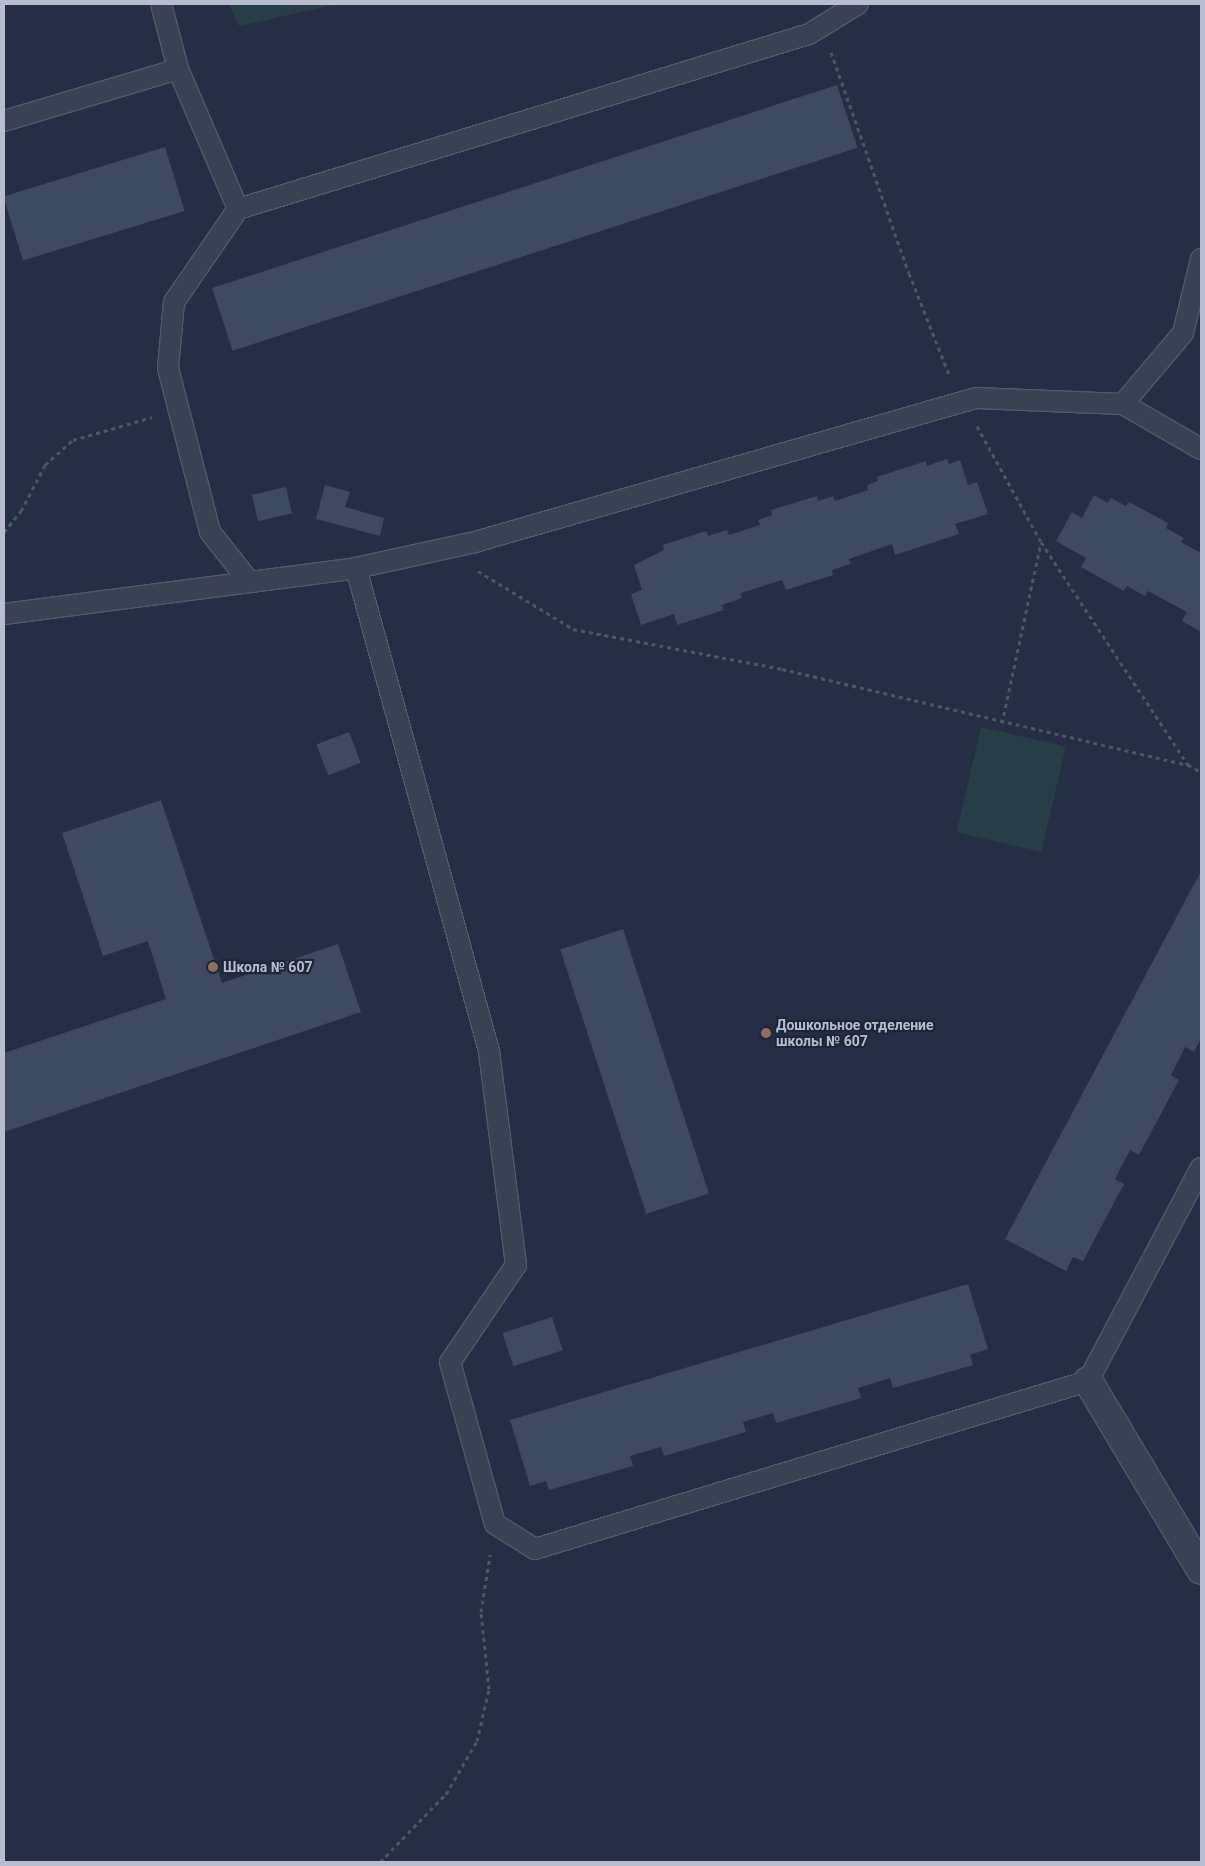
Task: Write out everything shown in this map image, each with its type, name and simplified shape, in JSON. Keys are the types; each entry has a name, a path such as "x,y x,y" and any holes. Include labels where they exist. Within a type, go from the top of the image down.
{"street":[{"path":"1088,1381 1201,1570"}],"lane":[{"path":"160,4 178,69 238,209"},
{"path":"248,580 210,532 168,368 174,302 238,209 809,34 858,4"},
{"path":"4,121 178,69"},
{"path":"1123,404 1183,333 1201,259"},
{"path":"4,614 248,580 356,568 443,549 976,398 1123,404 1201,449"},
{"path":"356,568 489,1051 516,1265 450,1362 494,1524 535,1549 1088,1381 1201,1168"}],"path":[{"path":"822,26 945,369 1041,542 1188,765"},
{"path":"4,532 22,510 45,465 73,440 179,408"},
{"path":"1002,723 1041,542"},
{"path":"443,549 573,629 782,670 1188,765 1201,772"},
{"path":"380,1862 446,1794 477,1742 489,1689 481,1612 494,1524"}],"green space":[{"path":"229,4 338,4 239,26"},
{"path":"981,727 1066,747 1041,852 957,832"}],"building":[{"path":"837,85 857,148 233,351 212,288"},
{"path":"165,147 185,211 23,260 4,196"},
{"path":"947,459 949,464 960,460 968,485 977,482 988,514 955,524 959,534 895,555 892,544 849,559 851,564 832,570 833,575 786,590 782,580 741,593 742,598 722,605 724,610 677,625 674,614 641,625 631,594 642,590 634,565 664,550 663,545 706,531 708,536 727,530 729,535 760,525 758,520 772,515 771,510 817,496 818,501 833,496 835,501 868,490 867,485 878,481 877,477 926,461 927,466"},
{"path":"325,485 350,492 345,507 384,518 380,536 316,519"},
{"path":"286,487 292,513 258,521 252,495"},
{"path":"1094,495 1108,503 1111,498 1126,506 1129,502 1168,523 1166,528 1184,538 1181,542 1201,553 1201,632 1182,621 1187,612 1148,591 1145,596 1127,586 1124,591 1081,567 1086,558 1056,541 1072,512 1082,518"},
{"path":"349,732 361,763 328,775 316,745"},
{"path":"161,800 222,983 338,944 361,1012 4,1132 4,1053 166,999 148,941 103,956 62,833"},
{"path":"1201,871 1201,1038 1194,1052 1185,1047 1171,1075 1179,1080 1139,1155 1130,1150 1115,1179 1124,1184 1083,1261 1073,1257 1066,1271 1005,1239"},
{"path":"623,929 709,1193 646,1214 560,949"},
{"path":"968,1284 988,1349 970,1355 973,1365 893,1388 890,1378 858,1388 861,1398 776,1423 773,1413 743,1422 746,1432 664,1456 661,1447 630,1456 633,1466 549,1490 546,1481 530,1486 510,1420"},
{"path":"552,1317 563,1350 513,1366 503,1333"}],"place":[{"name":"Школа № 607","path":"213,967"},
{"name":"Дошкольное отделение школы № 607","path":"766,1033"}]}
